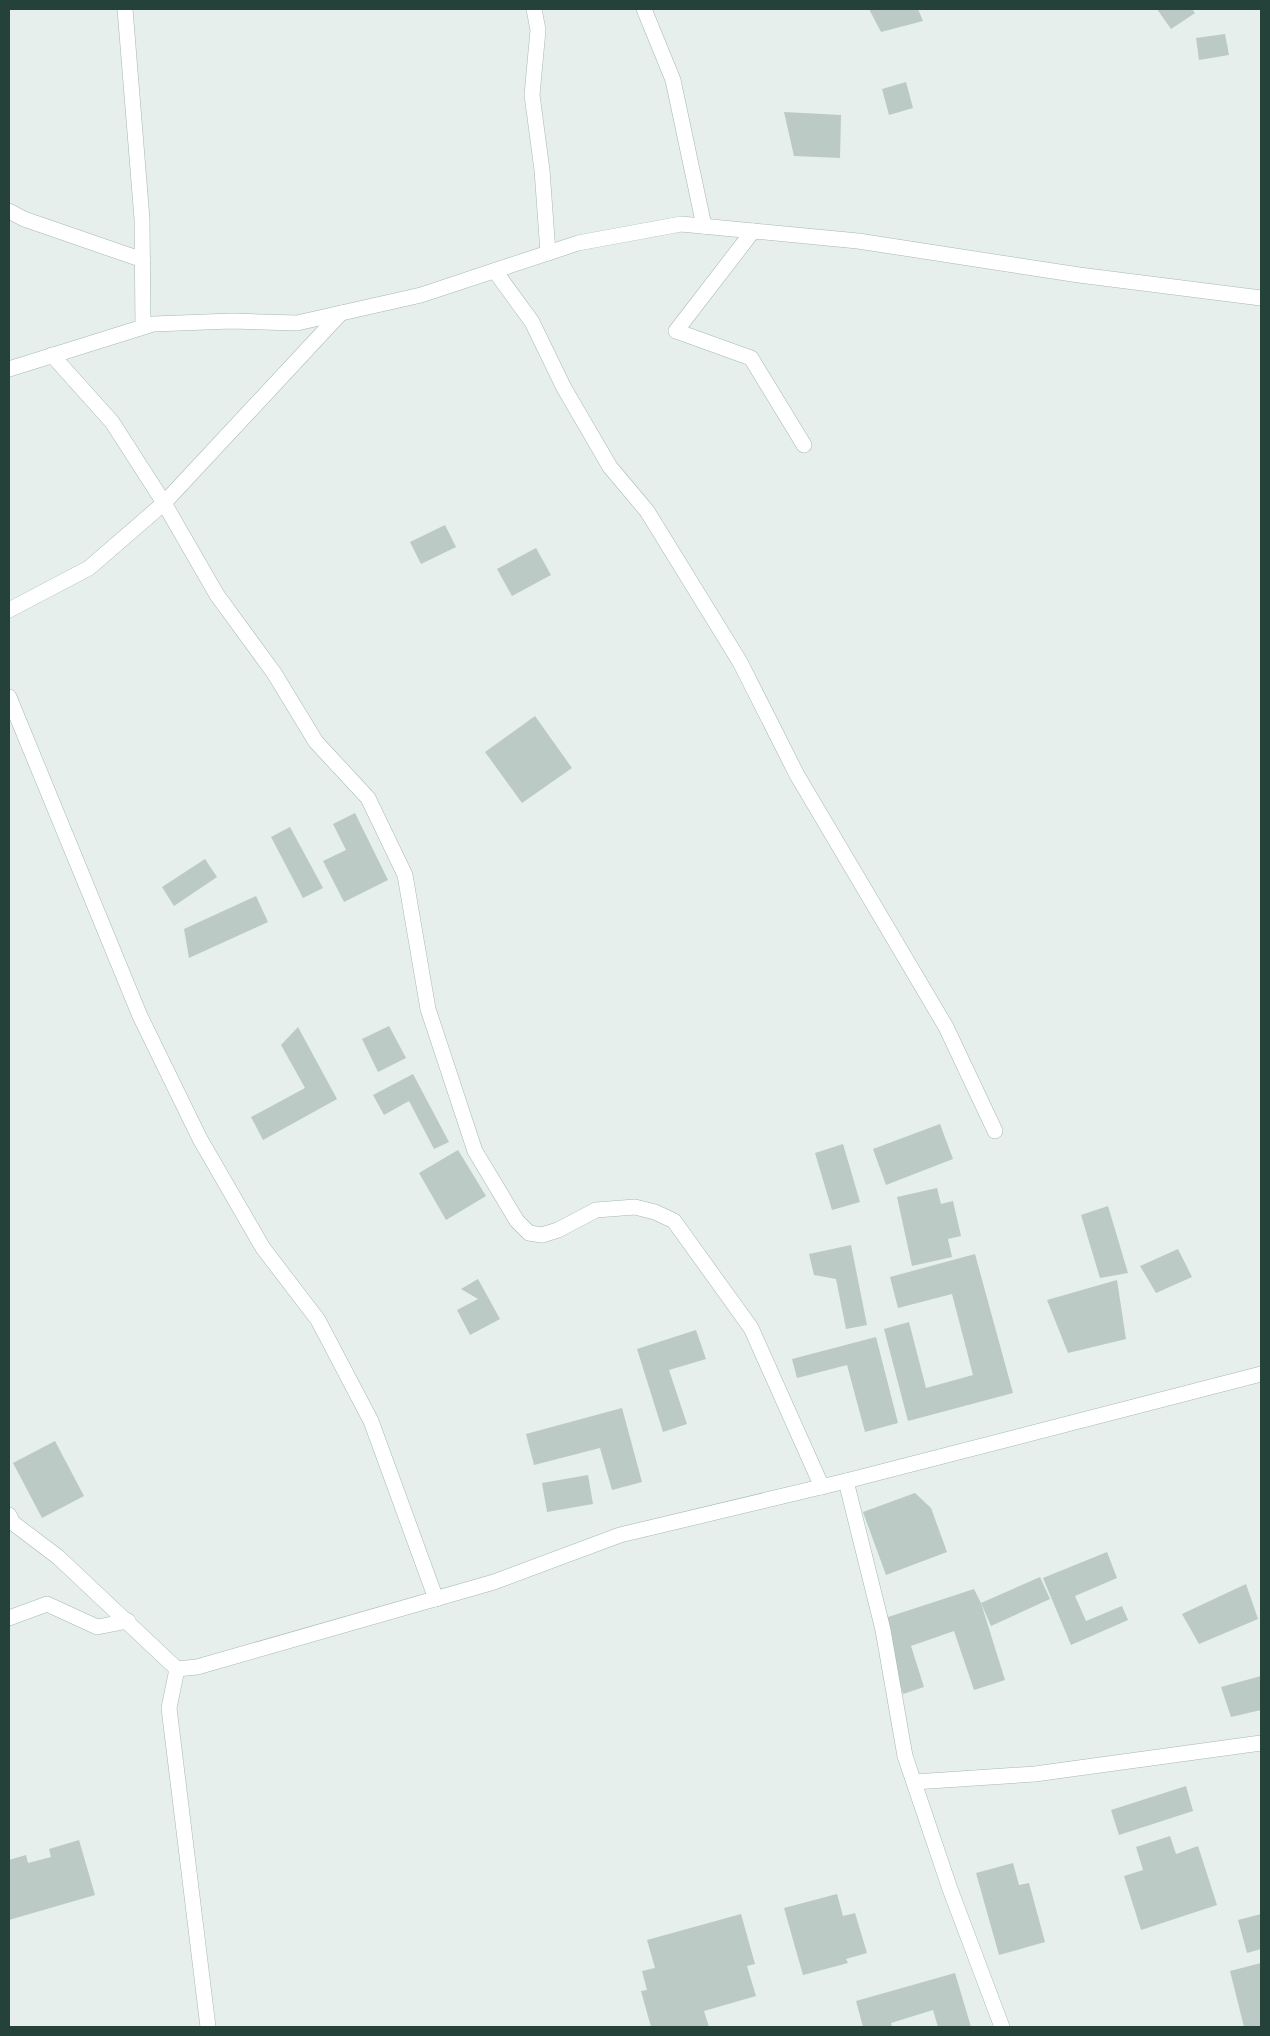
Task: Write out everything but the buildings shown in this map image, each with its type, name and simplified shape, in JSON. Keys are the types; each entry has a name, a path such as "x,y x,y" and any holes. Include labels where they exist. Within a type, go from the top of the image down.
{"street":[{"path":"124,9 142,219 143,327"},
{"path":"534,9 538,30 532,95 542,170 548,252"},
{"path":"644,9 673,80 704,226"},
{"path":"9,211 24,219 143,260"},
{"path":"9,369 153,324 232,321 296,323 421,296 578,242 681,224 858,241 1079,275 1261,298"},
{"path":"753,231 676,331 751,358 804,445"},
{"path":"495,271 532,322 564,388 610,467 647,511 740,662 797,774 946,1027 995,1131"},
{"path":"9,610 89,568 164,503 341,313"},
{"path":"52,355 112,422 164,503 217,595 274,674 316,742 368,798 405,875 428,1009 475,1151 517,1221 529,1233 542,1235 558,1230 596,1210 635,1207 655,1212 674,1221 751,1328 822,1487"},
{"path":"9,697 140,1016 200,1139 263,1248 318,1320 371,1421 436,1599"},
{"path":"177,1669 197,1667 494,1582 620,1535 846,1481 1261,1374"},
{"path":"846,1481 883,1630 906,1756 950,1890 1002,2027"},
{"path":"9,1515 14,1523 58,1557 177,1669"},
{"path":"9,1618 46,1604 97,1627 128,1621"},
{"path":"177,1669 168,1708 208,2027"},
{"path":"914,1782 1035,1774 1261,1743"}]}
